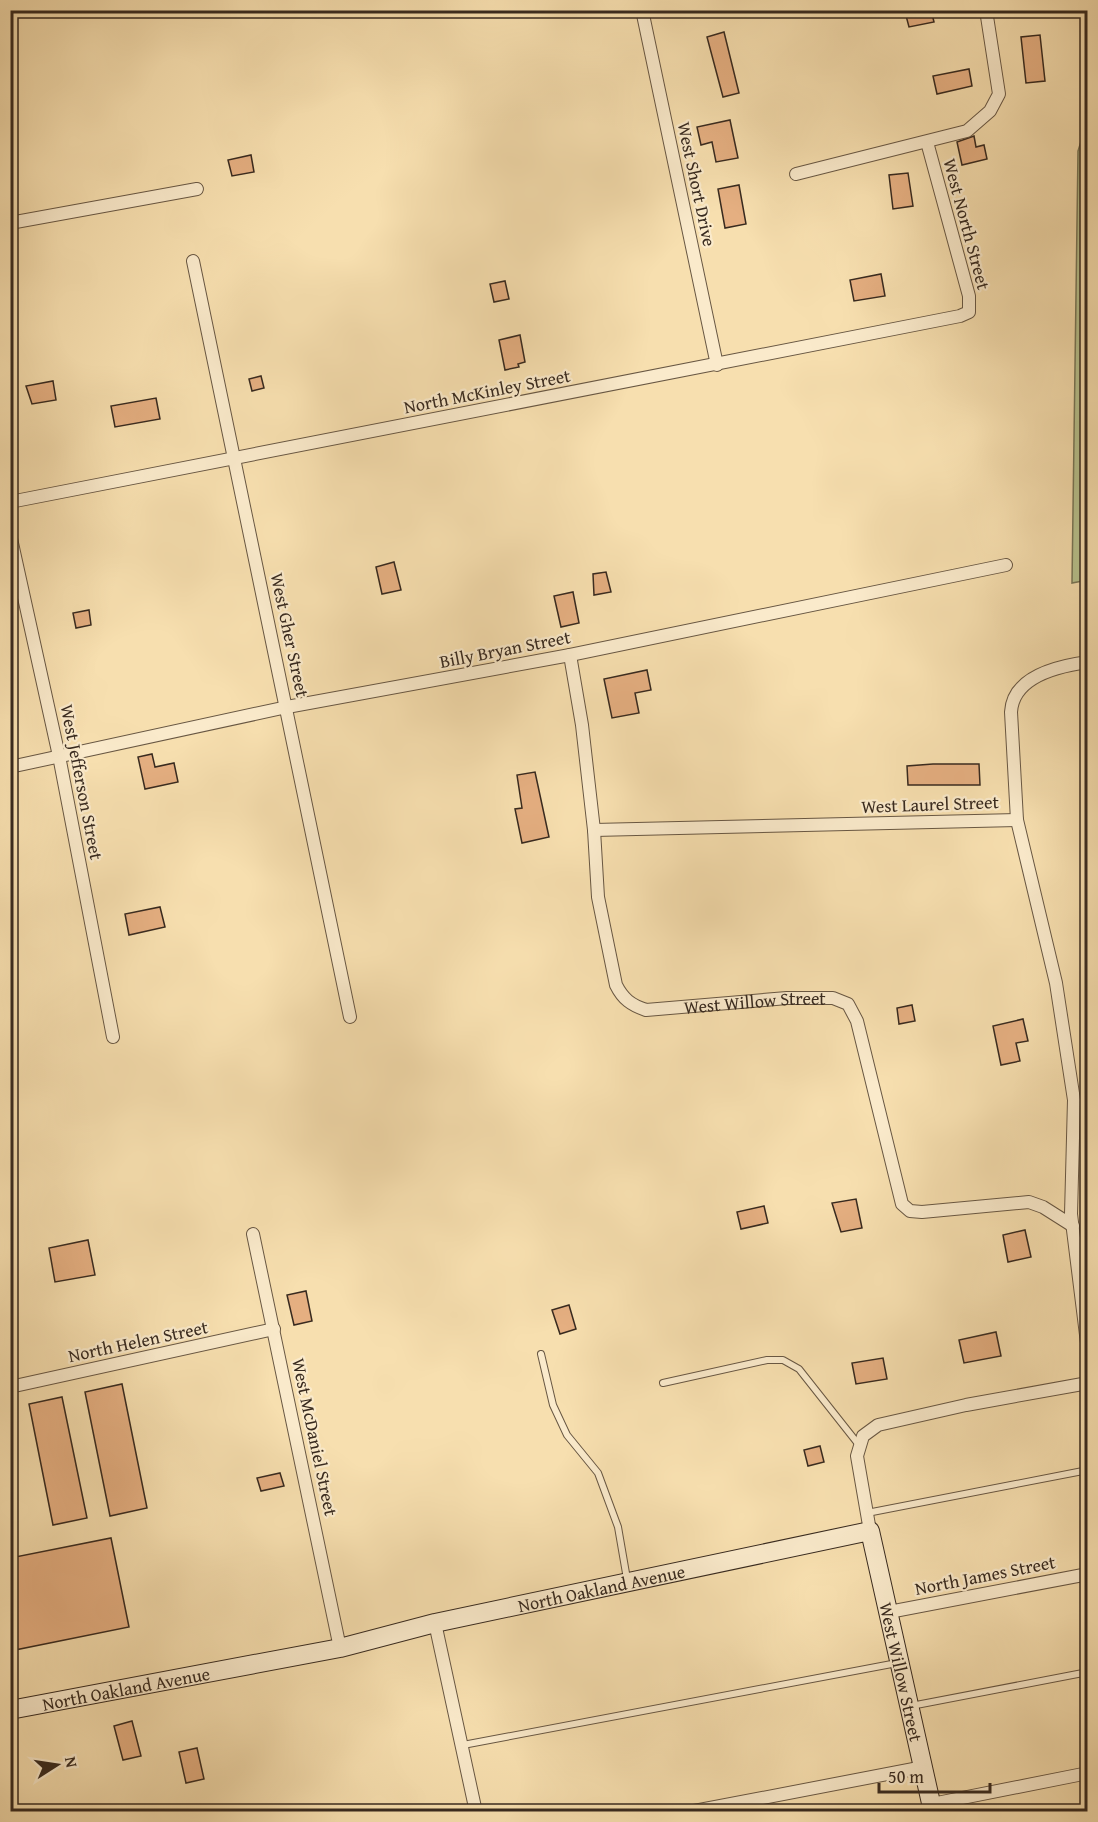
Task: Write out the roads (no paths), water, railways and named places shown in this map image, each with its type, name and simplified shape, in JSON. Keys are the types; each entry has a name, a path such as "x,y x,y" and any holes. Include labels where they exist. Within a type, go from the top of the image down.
{"street":[{"name":"West Short Drive","path":"642,10 717,365"},
{"name":"West North Street","path":"969,312 969,297 927,142 967,131 990,111 999,94 986,10"},
{"path":"796,174 927,142"},
{"path":"10,223 197,189"},
{"name":"West Gher Street","path":"193,261 350,1017"},
{"name":"North McKinley Street","path":"10,502 950,320 969,312"},
{"name":"West Jefferson Street","path":"10,534 60,756 113,1037"},
{"name":"Billy Bryan Street","path":"10,767 287,707 570,655 1006,565"},
{"name":"West Willow Street","path":"570,655 582,725 594,830 598,897 616,985 631,1005 646,1010 787,999 833,998 848,1004 857,1021 902,1204 910,1211 922,1212 1029,1202 1043,1207 1073,1226"},
{"path":"1017,820 1012,700 1022,685 1039,676 1088,662"},
{"name":"West Laurel Street","path":"594,830 1017,820 1056,983 1074,1100 1073,1226 1088,1351"},
{"name":"West McDaniel Street","path":"253,1234 340,1648"},
{"name":"North Helen Street","path":"10,1387 274,1329"},
{"path":"868,1522 857,1456 863,1436 878,1425 966,1405 1088,1383"},
{"name":"West Willow Street","path":"868,1522 933,1808"},
{"name":"North Oakland Avenue","path":"10,1710 340,1648 435,1623 627,1582 868,1522"},
{"name":"North James Street","path":"889,1612 1088,1574"},
{"path":"435,1623 476,1812"},
{"path":"689,1812 924,1767"},
{"path":"933,1808 1088,1773"}],"lane":[{"path":"541,1354 553,1406 567,1435 598,1473 618,1527 627,1582"},
{"path":"663,1383 767,1360 783,1360 799,1368 859,1445"},
{"path":"868,1522 1088,1470"},
{"path":"463,1745 900,1662"},
{"path":"910,1706 1088,1672"}]}
